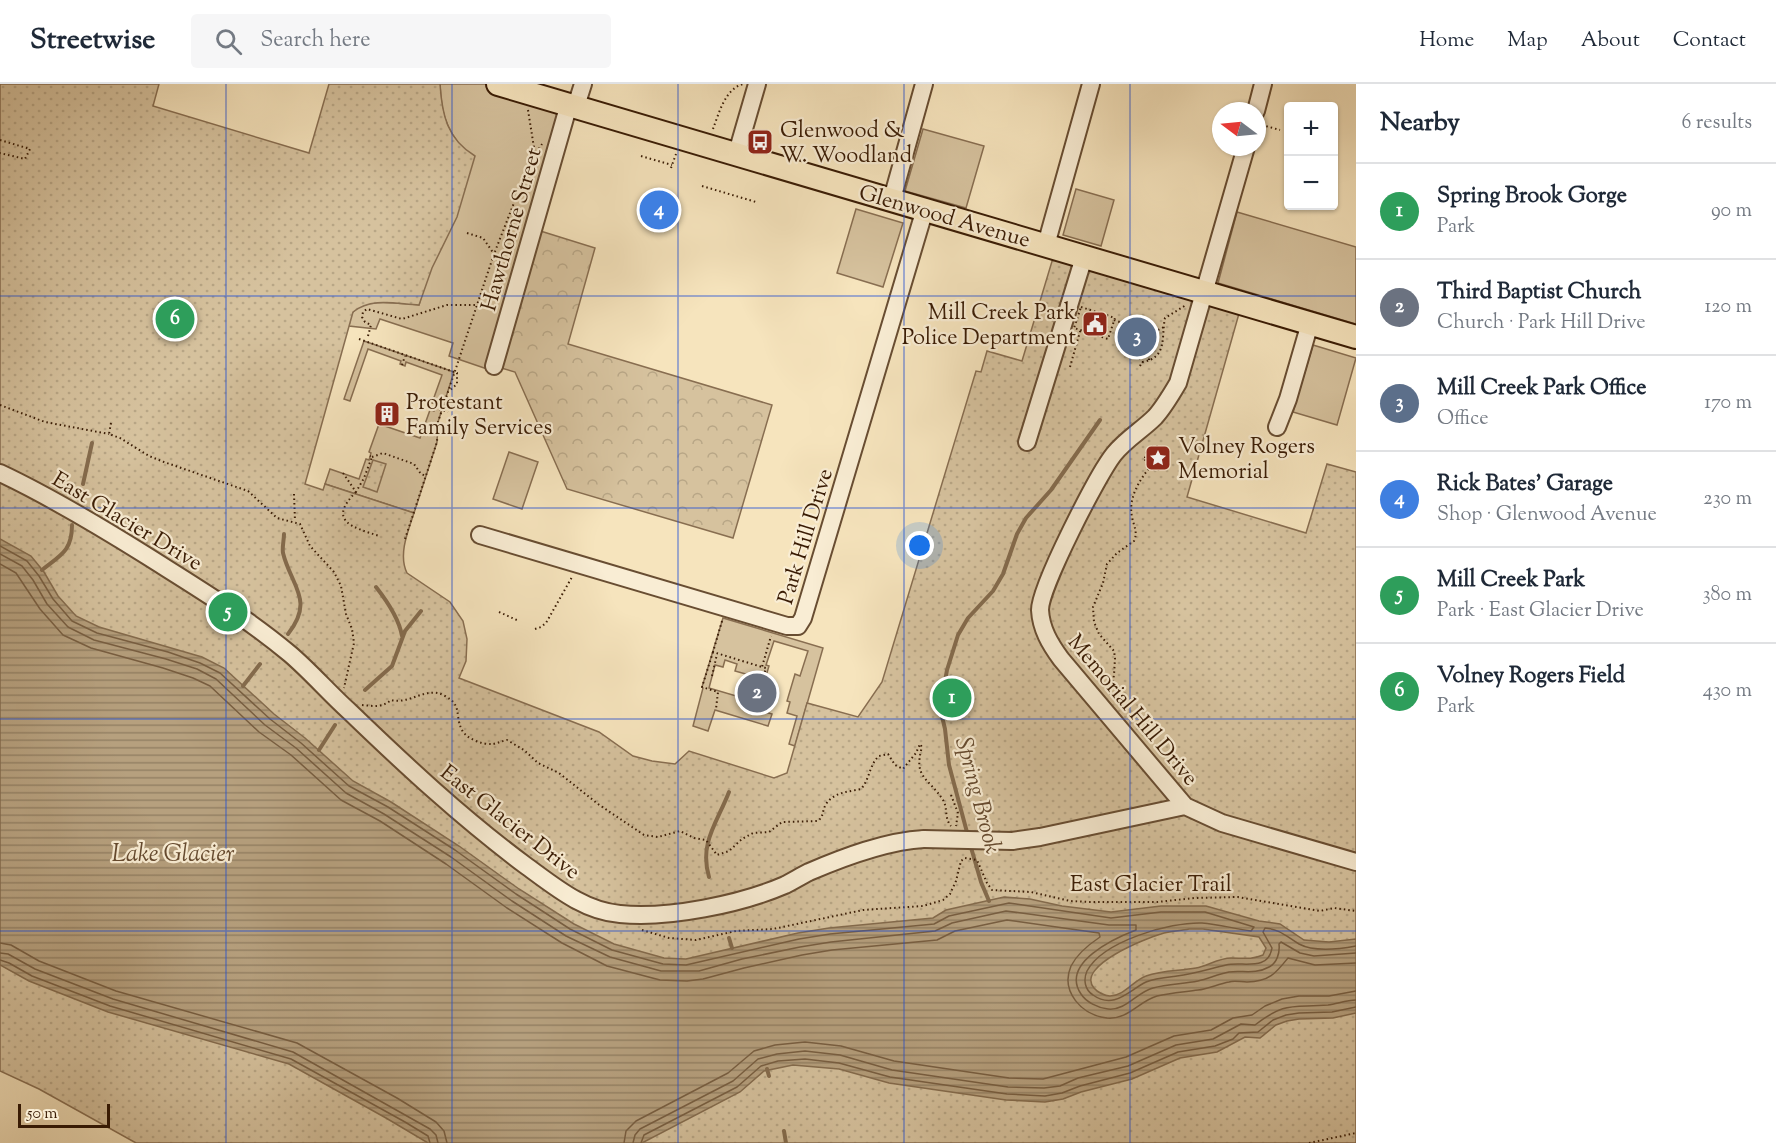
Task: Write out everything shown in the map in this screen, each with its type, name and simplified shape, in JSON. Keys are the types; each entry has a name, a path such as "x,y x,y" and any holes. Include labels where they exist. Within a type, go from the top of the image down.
{"main road":[{"name":"Glenwood Avenue","path":"498,84 1046,245 1196,298 1310,323 1356,337"}],"street":[{"name":"Hawthorne Street","path":"494,366 573,105 583,84"},
{"path":"737,153 757,84"},
{"path":"891,199 924,84"},
{"path":"1046,245 1092,84"},
{"path":"1261,102 1263,84"},
{"name":"Memorial Hill Drive","path":"1243,156 1196,298 1178,383 1156,416 1125,441 1104,467 1048,580 1040,609 1043,627 1049,642 1061,659 1185,806 1222,823 1356,862"},
{"name":"Park Hill Drive","path":"480,535 787,626 798,626 803,618 925,209"},
{"path":"1027,442 1084,257"},
{"path":"1277,427 1288,399 1310,323"},
{"name":"East Glacier Drive","path":"0,473 57,501 206,592 252,625 292,656 382,743 473,825 576,901 594,909 630,914 663,914 703,908 784,885 809,872 884,845 907,840 1012,840 1040,837 1185,806"}],"path":[{"path":"708,145 724,102 730,92 743,84"},
{"path":"528,110 535,154"},
{"path":"1266,122 1280,130"},
{"path":"0,140 30,149 25,159 0,153"},
{"path":"405,539 437,442 438,422 494,254 512,204 535,154 545,140"},
{"path":"641,156 671,166 676,152"},
{"path":"702,186 756,202"},
{"path":"467,233 483,238 494,254"},
{"path":"1139,345 1138,356 1141,364 1157,354 1162,346 1167,316 1196,298"},
{"path":"368,336 371,325 362,317 363,312 367,309 402,319 447,304 477,305"},
{"path":"1114,320 1108,339 1074,328 1081,307 1115,318 1114,320 1125,324"},
{"path":"1154,332 1164,327"},
{"path":"1070,367 1081,329"},
{"path":"359,339 457,373 459,380 448,392"},
{"path":"1149,348 1149,360"},
{"path":"402,365 406,355"},
{"path":"423,368 425,362"},
{"path":"0,405 45,422 120,438 164,462 248,491 277,518 300,524 310,546 334,572 341,586 354,643 344,688 346,696"},
{"path":"435,408 448,412"},
{"path":"109,434 111,423"},
{"path":"1145,443 1150,449"},
{"path":"1156,446 1164,448 1169,458 1164,468 1157,470 1150,467 1146,457 1150,449 1156,446"},
{"path":"379,536 351,526 342,516 346,502 356,492 364,478 371,457 383,453 414,464 421,474 426,476"},
{"path":"1111,692 1115,658 1094,621 1093,607 1103,584 1107,564 1136,538 1131,513 1133,496 1138,482 1150,467"},
{"path":"342,473 356,492"},
{"path":"294,494 295,521"},
{"path":"535,629 546,622 573,576"},
{"path":"499,612 519,621"},
{"path":"716,710 719,692 702,687 723,618"},
{"path":"762,667 772,633"},
{"path":"713,652 732,660 766,668 761,686"},
{"path":"712,676 717,654"},
{"path":"362,705 382,706 391,700 399,702 429,692 445,695 456,705 461,731 469,737 488,744 507,740 517,745 532,759 559,773 598,804 644,835 658,837 680,831 694,838 706,840 715,853 720,855 753,833 769,832 782,822 818,821 824,814 824,807 834,796 864,787 871,764 884,753 888,754 900,769 916,753 920,744 922,747 919,772 944,801 948,824 955,829 958,813 951,795"},
{"path":"641,930 669,938 696,940 736,931 773,929 862,910 923,906 943,900 951,894 961,861 964,859 962,852"},
{"name":"East Glacier Trail","path":"964,859 976,859 979,862 992,890 1030,892 1075,902 1156,902 1228,897 1320,911 1334,908 1356,911"},
{"path":"1309,1143 1356,1133"}],"green space":[{"path":"0,84 159,84 153,106 309,153 329,84 440,84 442,106 452,134 475,156 457,217 432,268 419,305 376,303 360,307 353,312 305,484 323,490 325,484 414,513 405,543 404,566 407,573 450,602 463,621 467,639 466,661 459,678 599,732 633,756 652,761 675,764 689,751 774,778 787,773 807,703 858,717 882,682 976,371 981,372 987,351 1022,361 1056,248 1242,303 1187,497 1306,533 1327,464 1356,472 1356,1143 136,1143 39,1089 0,1071"},
{"path":"440,84 498,84 569,104 493,371 449,356 453,343 380,319 376,329 349,326 353,312 366,304 384,302 419,305 463,149 445,118"},
{"path":"923,129 984,146 966,208 905,191"},
{"path":"1076,189 1114,200 1101,246 1063,235"},
{"path":"856,209 903,223 883,287 837,273"},
{"path":"1237,212 1356,247 1356,324 1218,283"},
{"path":"534,229 595,248 568,344 772,405 733,538 567,489 515,372 494,366"},
{"path":"364,341 454,372 438,422 437,442 414,513 325,484 330,469 359,479 366,459 369,460 371,453 369,452 379,424 420,438 430,410 434,411 436,404 432,403 442,375 406,362 405,366 400,364 401,361 368,349 350,401 344,399"},
{"path":"1313,345 1356,358 1337,425 1293,412"},
{"path":"509,452 538,462 522,509 493,499"},
{"path":"373,460 386,464 377,492 363,487"},
{"path":"723,618 823,648 795,746 789,744 797,716 787,713 790,702 787,701 795,674 800,676 808,651 774,641 766,665 769,666 763,686 758,685 760,678 735,671 737,664 725,660 723,667 715,665 709,688 760,703 758,710 772,714 768,726 715,710 708,731 693,726"}],"water":[{"name":"Lake Glacier","path":"0,539 31,556 44,572 58,596 76,616 99,627 202,657 224,668 353,781 391,802 459,846 519,889 574,924 614,944 664,958 686,959 798,933 933,918 946,910 1004,897 1111,912 1161,906 1206,906 1259,921 1280,924 1304,940 1329,942 1356,939 1356,1013 1333,1018 1287,1021 1276,1025 1260,1038 1245,1037 1217,1052 1180,1058 1132,1079 1045,1102 1006,1100 889,1083 839,1069 793,1065 764,1071 740,1092 642,1143 428,1143 289,1064 108,1012 29,981 0,965","holes":["1203,929 1259,937 1266,948 1263,955 1255,958 1227,958 1196,968 1152,974 1115,995 1104,995 1094,988 1091,980 1094,971 1115,954 1164,933"]}],"waterway":[{"name":"Spring Brook","path":"968,836 949,765 940,708 947,670 958,635 968,618 993,591 1003,574 1017,534 1026,518 1051,490 1100,420"},
{"path":"83,484 92,443"},
{"path":"42,570 68,547 72,525"},
{"path":"284,534 283,553 299,593 300,602 300,612 288,634"},
{"path":"376,587 395,616 402,636"},
{"path":"365,690 392,666 405,631 421,611"},
{"path":"243,686 260,664"},
{"path":"319,750 335,725"},
{"path":"709,877 706,865 708,843 729,792"},
{"name":"Spring Brook","path":"970,844 989,901"},
{"path":"729,938 732,948"},
{"path":"767,1069 769,1076"},
{"path":"784,1131 786,1143"}],"place":[{"name":"Glenwood & W. Woodland","path":"760,142"},
{"name":"Rick Bates' Garage","path":"659,210"},
{"name":"Volney Rogers Field","path":"175,319"},
{"name":"Mill Creek Park Police Department","path":"1095,324"},
{"name":"Mill Creek Park Office","path":"1137,337"},
{"name":"Protestant Family Services","path":"387,414"},
{"name":"Volney Rogers Memorial","path":"1158,458"},
{"name":"Mill Creek Park","path":"228,612"},
{"name":"Third Baptist Church","path":"757,693"},
{"name":"Spring Brook Gorge","path":"952,698"}]}
